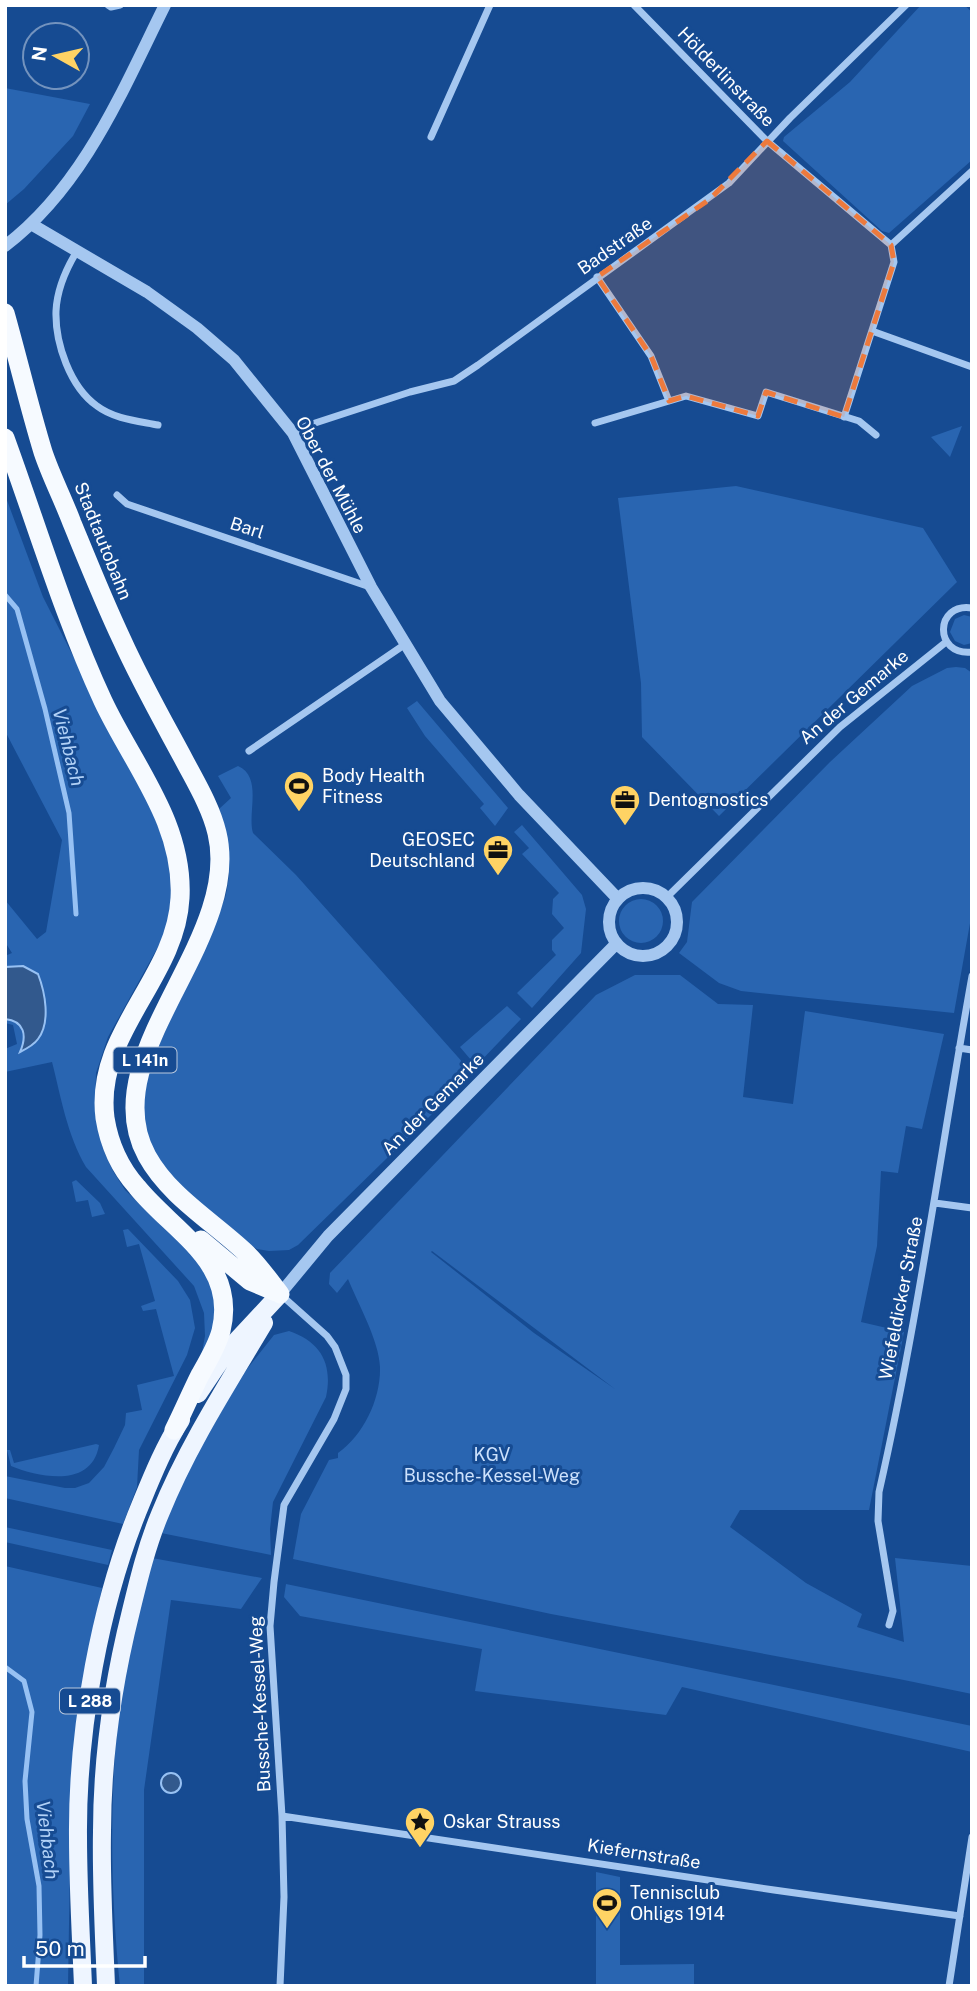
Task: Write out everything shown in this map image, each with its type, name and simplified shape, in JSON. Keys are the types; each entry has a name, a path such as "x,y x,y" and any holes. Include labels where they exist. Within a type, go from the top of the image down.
{"highway":[{"name":"Stadtautobahn","path":"5,313 44,453 122,640 217,829 221,854 220,877 210,914 142,1066 135,1094 136,1121 146,1154 157,1171 191,1206 247,1253 280,1294"},
{"name":"L 141n","path":"5,438 75,631 104,701 159,802 175,845 180,870 181,897 177,926 156,974 121,1033 106,1077 104,1104 109,1133 119,1161 136,1187 173,1221"},
{"path":"173,1221 204,1241 250,1281 280,1294"},
{"name":"L 288","path":"173,1221 210,1263 220,1286 224,1308 219,1338 174,1430"}],"main road":[{"name":"L 288","path":"83,1986 78,1835 82,1756 94,1670 126,1541 174,1430 227,1351 280,1294"},
{"name":"L 288","path":"106,1986 102,1831 105,1760 115,1686 140,1574 159,1516 185,1456 280,1294"}],"street":[{"path":"108,5 120,5"},
{"path":"5,246 60,195 99,134 165,5"},
{"path":"431,136 490,5"},
{"name":"Hölderlinstraße","path":"634,5 767,141 891,245"},
{"name":"Badstraße","path":"293,433 306,426 410,392 454,381 597,277 710,200 906,5"},
{"path":"844,416 894,262 891,245 972,171"},
{"name":"Ober der Mühle","path":"31,224 147,292 197,328 234,360 293,433 371,587 440,701 519,796 618,899"},
{"path":"77,251 65,273 56,309 63,354 69,372 85,396 98,407 117,416 158,425"},
{"path":"597,277 651,356 669,401"},
{"path":"872,331 972,367"},
{"path":"595,423 686,396 758,416 766,392 859,421 876,435"},
{"name":"Barl","path":"117,495 127,504 371,587"},
{"path":"972,608 960,608 947,617 943,630 946,642 961,653 972,652"},
{"name":"An der Gemarke","path":"666,898 840,727 946,642"},
{"path":"248,751 404,645"},
{"path":"639,889 659,893 666,898 677,919 673,938 666,947 649,956 638,956 616,944 609,921 618,899 629,891 639,889"},
{"name":"An der Gemarke","path":"280,1294 328,1236 616,944"},
{"name":"Wiefeldicker Straße","path":"889,1625 893,1611 878,1521 878,1492 892,1433 935,1203 940,1154 972,976"},
{"path":"959,1048 972,1050"},
{"path":"935,1203 972,1208"},
{"name":"Bussche-Kessel-Weg","path":"280,1294 327,1336 335,1346 346,1375 346,1389 338,1410 290,1492 281,1519 270,1626 282,1816 284,1897 280,1986"},
{"name":"Kiefernstraße","path":"282,1816 960,1916"},
{"path":"950,1986 972,1837"}],"highlighted area":[{"path":"767,141 891,245 894,262 844,417 766,392 758,416 686,396 669,401 651,356 597,277 710,199"}],"green space":[{"path":"921,5 964,5 972,12 972,160 889,233 882,231 783,141 784,137 850,82"},
{"path":"5,88 90,104 73,136 24,189 5,205"},
{"path":"962,426 950,457 931,437"},
{"path":"736,486 923,528 957,582 719,816 642,737 641,683 618,498"},
{"path":"5,495 43,597 153,813 170,859 171,905 164,936 108,1037 96,1073 95,1113 103,1149 125,1190 202,1264 215,1297 215,1326 201,1358 205,1336 204,1313 194,1286 86,1167 69,1129 52,1062 5,1072 5,1049 17,1044 13,1025 5,1023 5,1019 16,1023 22,1030 21,1051 42,1032 45,996 11,966 5,967 5,956 12,953 5,942 5,900 37,939 46,932 62,840 5,731"},
{"path":"964,615 972,617 972,643 964,645 955,641 950,632 955,619"},
{"path":"947,668 965,668 972,673 972,912 954,1013 741,991 719,983 679,953 687,942 692,902 830,762 912,686"},
{"path":"417,701 508,808 495,826 480,808 484,804 425,736 407,708"},
{"path":"238,766 246,771 250,778 253,833 296,875 473,1074 298,1245 289,1250 257,1249 187,1193 158,1159 148,1138 142,1101 151,1063 225,898 229,875 228,854 219,809 231,798 218,776"},
{"path":"522,825 582,895 586,909 581,953 532,1008 517,993 556,955 552,950 552,940 564,928 552,914 553,899 559,893 522,854 529,848 514,832"},
{"path":"641,899 656,906 663,921 656,936 641,943 626,936 619,921 626,906"},
{"name":"KGV Bussche-Kessel-Weg","path":"635,975 680,975 718,1004 753,1005 743,1097 793,1104 805,1011 944,1034 922,1129 906,1126 898,1173 881,1171 877,1246 861,1322 904,1332 869,1510 740,1510 730,1527 806,1583 862,1614 857,1627 904,1642 895,1558 972,1566 972,1694 551,1614 293,1559 301,1514 329,1460 338,1458 338,1453 363,1426 374,1403 380,1379 376,1345 348,1279 337,1293 329,1284 330,1273 596,995","holes":["432,1251 615,1389 534,1333"]},
{"path":"507,1006 521,1019 476,1066 460,1047"},
{"path":"76,1180 100,1203 105,1214 92,1217 88,1200 76,1202 72,1182"},
{"path":"128,1229 178,1281 190,1300 195,1328 187,1355 139,1450 137,1487 123,1524 5,1498 5,1476 65,1488 89,1483 104,1467 125,1425 126,1413 142,1410 137,1385 174,1376 156,1309 143,1311 141,1306 155,1301 139,1244 127,1247 123,1230"},
{"path":"289,1331 317,1348 326,1365 328,1385 326,1397 273,1502 271,1555 161,1533 183,1477 243,1374 274,1335"},
{"path":"99,1445 94,1459 87,1468 64,1476 36,1474 11,1466 7,1450 10,1450 14,1463"},
{"path":"5,1527 112,1550 108,1565 5,1542"},
{"path":"152,1558 262,1578 241,1609 171,1600 144,1790 144,1986 120,1986 112,1853 115,1752 124,1678"},
{"path":"5,1566 102,1588 79,1703 71,1801 68,1986 5,1986"},
{"path":"286,1584 972,1726 972,1752 682,1687 666,1715 475,1691 482,1649 300,1616 284,1597"},
{"name":"Tennisclub Ohligs 1914","path":"596,1872 620,1877 620,1965 694,1964 694,1986 596,1986"}],"shaded area":[{"path":"23,966 38,974 45,998 46,1016 38,1039 20,1052 23,1030 17,1023 5,1019 5,967"},
{"path":"171,1773 178,1776 181,1783 178,1790 171,1793 164,1790 161,1783 164,1776"}],"waterway":[{"name":"Viehbach","path":"5,595 17,609 45,709 69,813 76,914"},
{"name":"Viehbach","path":"5,1667 24,1681 32,1712 25,1781 27,1819 39,1886 40,1935 36,1986"}],"place":[{"name":"Body Health Fitness","path":"299,813"},
{"name":"Dentognostics","path":"625,827"},
{"name":"GEOSEC Deutschland","path":"498,877"},
{"name":"Oskar Strauss","path":"420,1849"},
{"name":"Tennisclub Ohligs 1914","path":"607,1930"}]}
